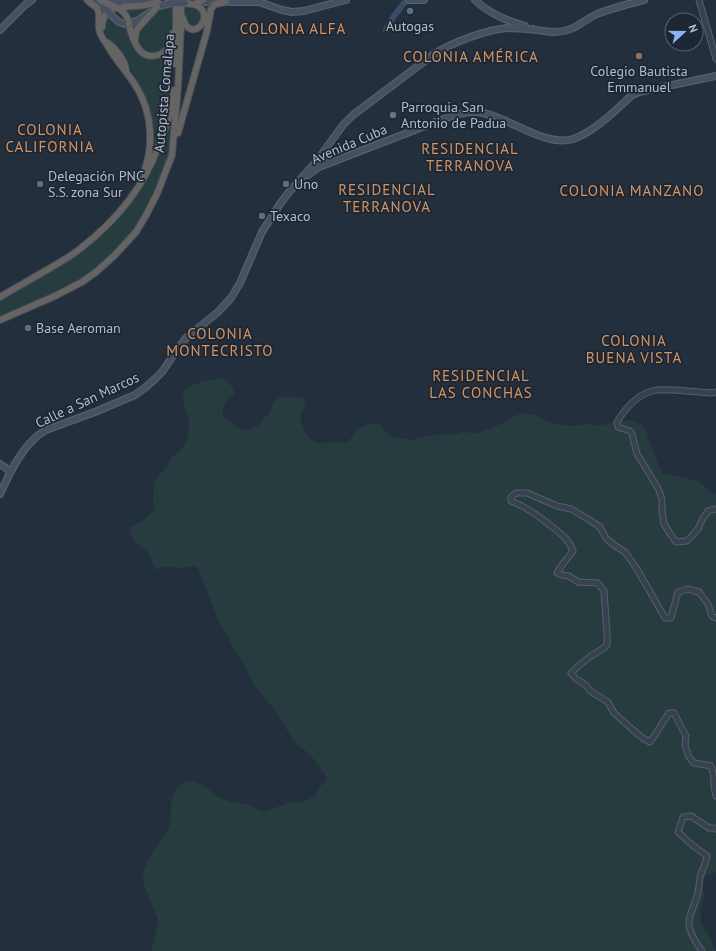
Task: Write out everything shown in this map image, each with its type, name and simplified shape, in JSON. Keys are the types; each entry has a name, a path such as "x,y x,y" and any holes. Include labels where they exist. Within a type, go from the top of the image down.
{"highway":[{"path":"87,0 98,10 100,31 111,51 138,90 143,100 148,118 150,138 148,160 130,200"},
{"path":"100,0 118,8 125,14 136,45 140,52 146,55 155,56 169,46 179,11"},
{"path":"218,0 226,2"},
{"name":"Autopista Comalapa","path":"0,320 77,286 114,256 136,232 145,218 157,194 172,155 178,87 179,11 173,2"},
{"path":"179,11 187,27 190,29 194,29 201,25 204,18 202,10 196,5 184,2"},
{"name":"Autopista Comalapa","path":"0,297 58,263 80,248 108,224 130,200 145,177 165,130 171,108 174,88 179,11 184,2"},
{"path":"172,155 207,31 212,6 226,2"},
{"path":"123,67 102,31 102,24 105,15 110,10 120,7 158,5"},
{"path":"136,45 135,37 138,28 158,5"},
{"path":"108,43 115,49 123,60 128,74"}],"main road":[{"path":"0,30 32,0"},
{"path":"92,0 101,5 119,22 125,24 137,21 158,5"},
{"path":"106,0 123,3 158,5 173,2 201,1 259,2 292,12 304,11 346,0"},
{"path":"408,0 424,0"},
{"path":"471,0 476,1 495,15 511,22 537,30"},
{"path":"301,179 343,125 353,115 434,54 450,45 485,33 509,28 555,33 564,31 600,13 644,0"},
{"path":"485,33 499,25 499,20 495,15"},
{"name":"Avenida Cuba","path":"301,179 320,167 465,112 484,113 550,140 572,140 594,129 632,95 639,92 716,76"},
{"path":"327,147 327,158 335,161"},
{"name":"Calle a San Marcos","path":"0,494 23,451 41,433 134,395 156,378 186,338 218,312 231,298 240,283 262,232 289,192 301,179"},
{"path":"0,464 10,473"}],"street":[{"path":"699,0 716,60"},
{"path":"716,392 652,391 635,400 617,422 618,427 630,430 632,434 637,454 659,490 662,500 664,524 676,542 687,540 698,529 708,511 716,509"},
{"path":"716,618 712,616 708,604 699,592 688,589 678,592 671,618 665,618 637,569 625,552 606,538 600,527 570,509 557,506 527,493 516,493 511,497 511,501 532,511 562,534 571,544 572,551 567,559 560,565 557,573 570,576 578,582 598,583 604,591 607,645 601,651 582,662 571,673 586,685 590,692 608,702 614,713 644,739 650,742 668,713 674,713 686,736 685,745 689,757 694,763 711,766 714,774 713,783 716,796"},
{"path":"702,951 691,932 689,917 697,898 700,877 708,856 691,844 678,832 683,817 691,816 709,828 716,829"}],"green space":[{"path":"158,3 139,19 130,22 123,8"},
{"path":"172,6 171,31 166,45 162,50 157,52 151,52 141,47 137,37 139,31 157,10"},
{"path":"185,6 197,9 199,11 201,16 200,25 191,27 185,18"},
{"path":"108,14 128,25 132,41 150,58 173,44 170,96 167,117 148,167 152,134 130,66 119,50 109,40 103,28"},
{"path":"173,114 170,154 163,176 140,221 118,249 94,270 72,285 0,317 0,301 17,292 93,243 121,214 152,171 164,143"},
{"path":"221,378 228,382 235,393 225,403 222,414 237,428 250,430 254,428 260,424 269,413 274,401 284,397 297,397 304,399 305,402 300,416 305,432 312,440 319,444 347,442 360,427 376,423 380,424 390,436 412,440 421,437 445,434 454,435 461,432 481,432 503,423 509,418 523,413 538,416 548,422 568,426 589,424 598,426 620,421 632,421 642,425 646,431 662,473 699,481 710,492 716,494 716,872 705,877 702,881 704,896 700,910 701,920 705,931 709,935 715,951 151,951 158,925 157,917 143,882 143,877 150,856 168,830 171,817 172,798 178,786 189,782 198,783 224,799 235,803 247,804 263,812 289,803 301,802 314,797 319,788 327,779 310,754 297,745 293,740 273,707 255,687 242,661 230,642 228,635 219,622 198,568 193,566 183,568 163,567 155,570 150,555 142,546 134,541 130,532 132,526 143,521 153,511 155,507 153,500 154,485 157,477 167,467 170,459 181,450 188,437 189,420 183,402 185,390 205,380 209,381"}],"waterway":[{"path":"386,30 404,3"}],"place":[{"name":"Autogas","path":"410,11"},
{"name":"Colegio Bautista Emmanuel","path":"639,56"},
{"name":"Parroquia San Antonio de Padua","path":"393,115"},
{"name":"Delegación PNC S.S. zona Sur","path":"40,184"},
{"name":"Uno","path":"286,184"},
{"name":"Texaco","path":"262,216"},
{"name":"Base Aeroman","path":"28,328"}],"district":[{"name":"COLONIA ALFA","path":"293,29"},
{"name":"COLONIA AMÉRICA","path":"471,57"},
{"name":"COLONIA CALIFORNIA","path":"50,138"},
{"name":"RESIDENCIAL TERRANOVA","path":"470,158"},
{"name":"COLONIA MANZANO","path":"632,191"},
{"name":"RESIDENCIAL TERRANOVA","path":"387,198"},
{"name":"COLONIA MONTECRISTO","path":"220,342"},
{"name":"COLONIA BUENA VISTA","path":"634,350"},
{"name":"RESIDENCIAL LAS CONCHAS","path":"481,384"}]}
